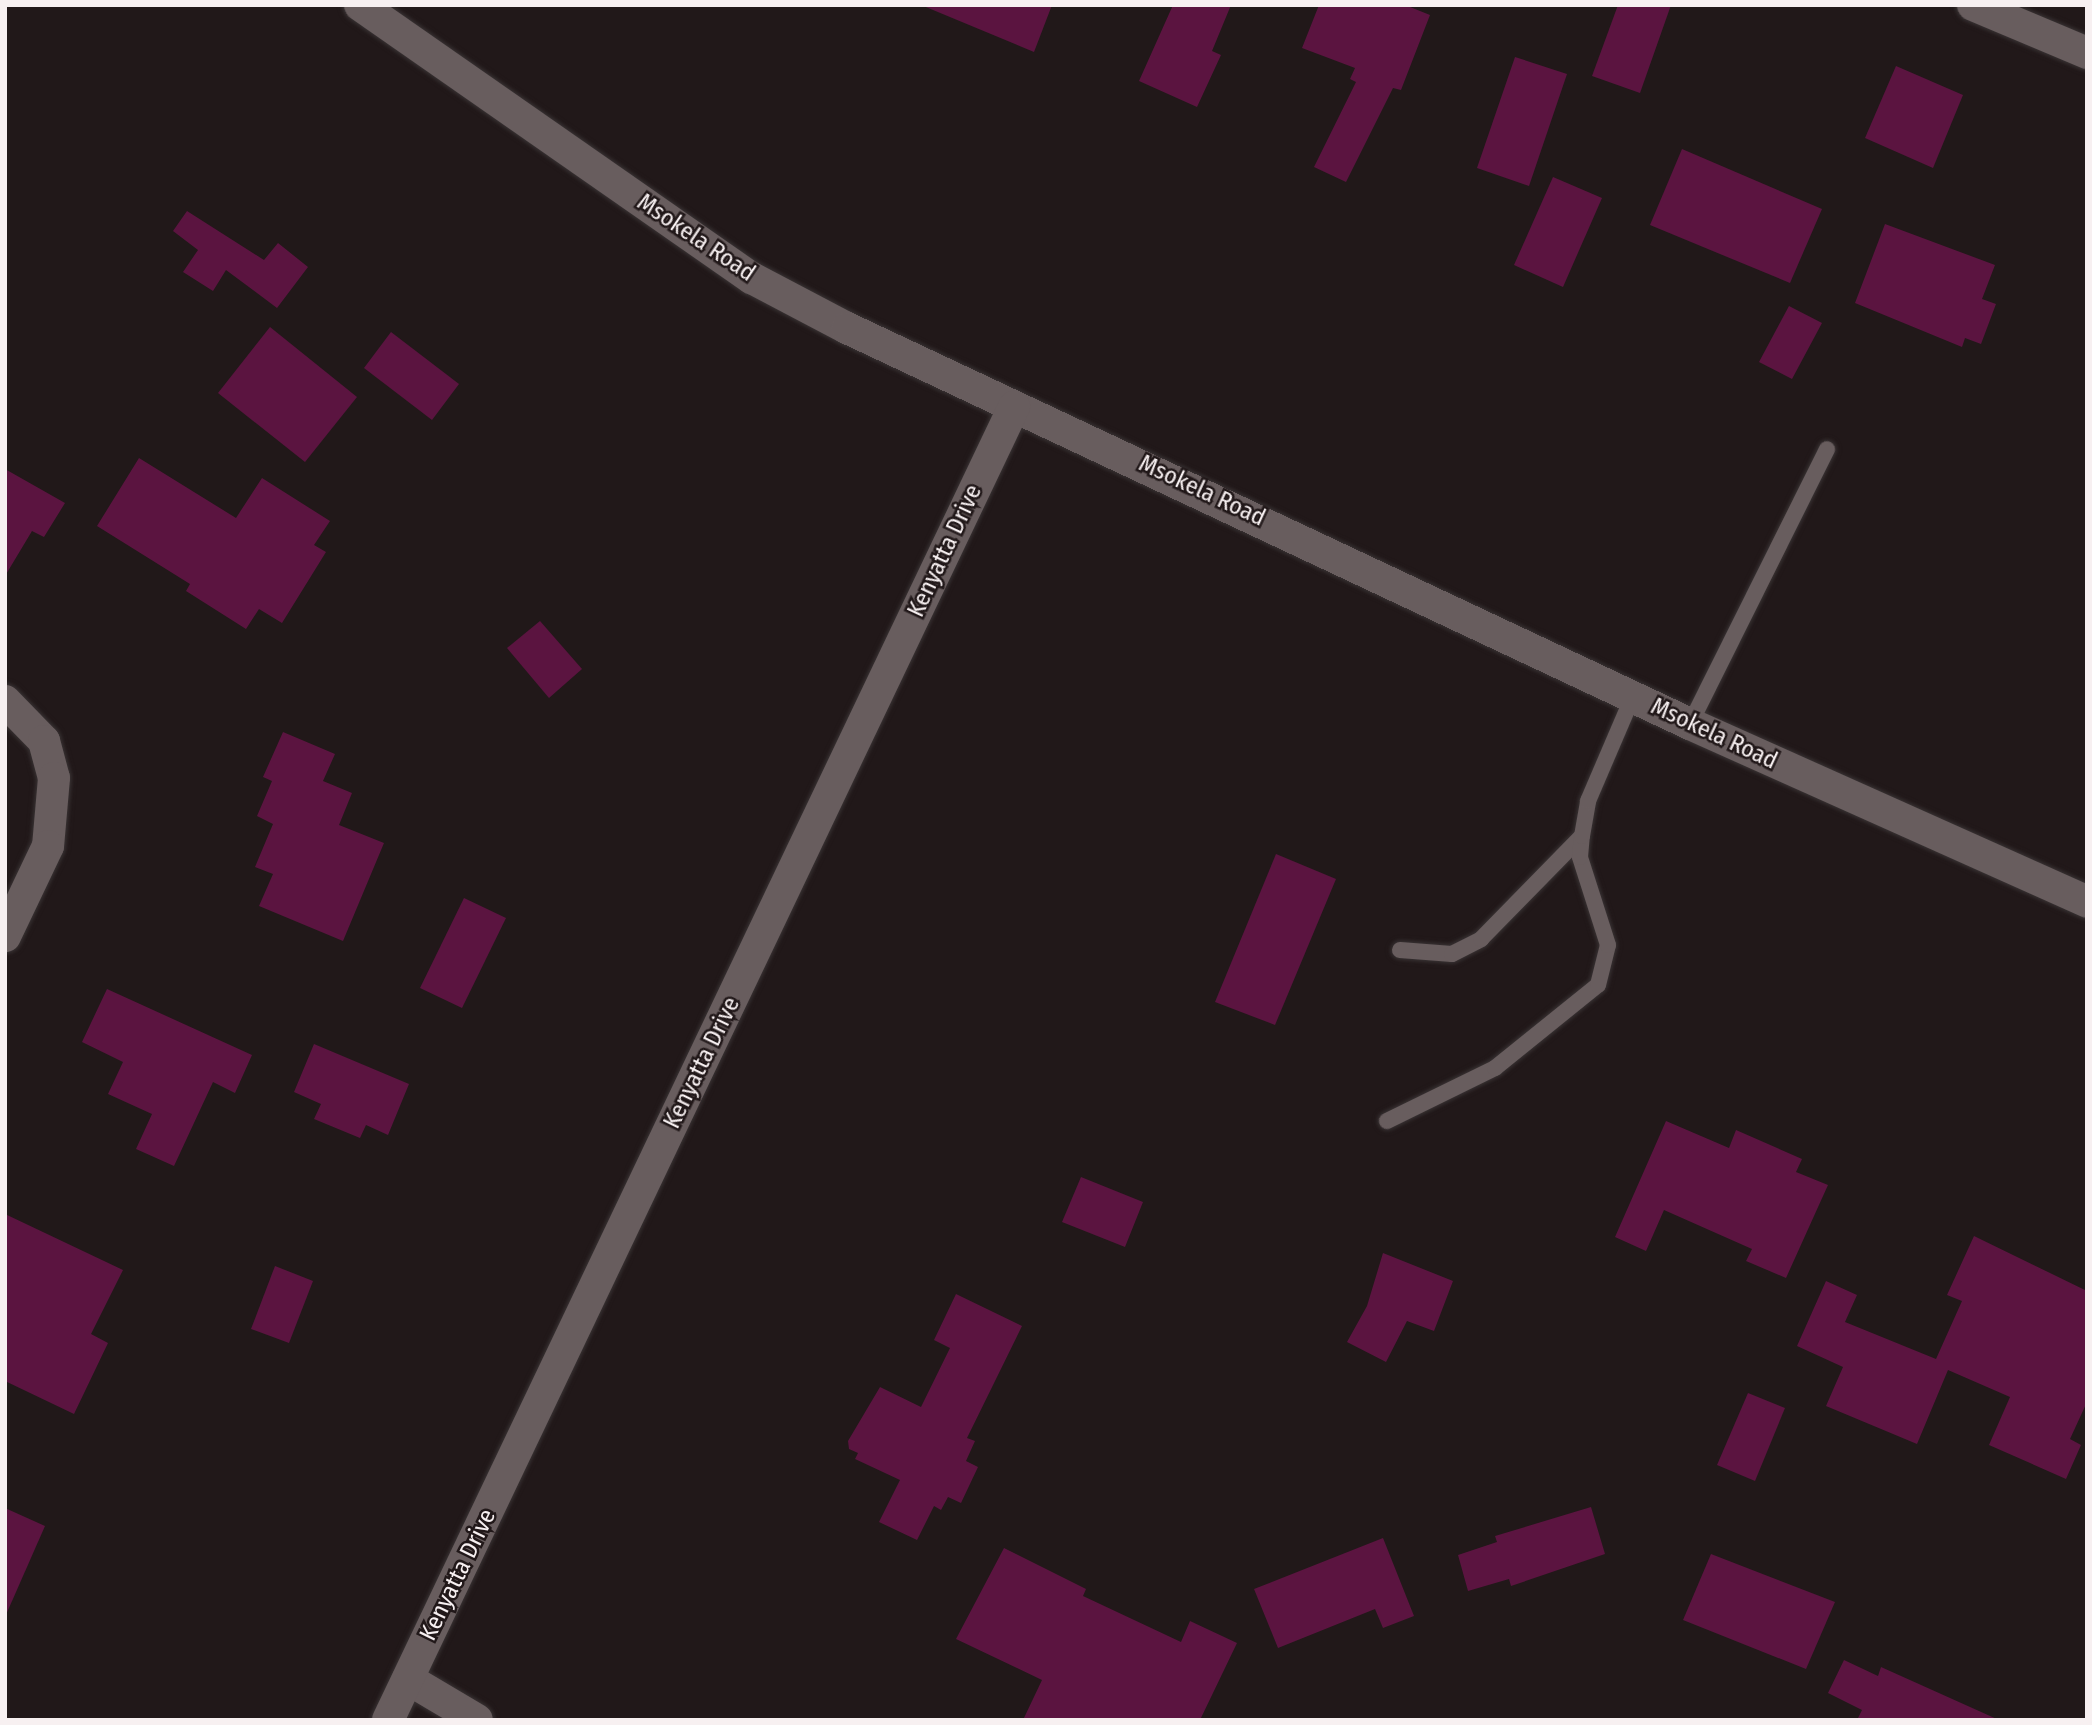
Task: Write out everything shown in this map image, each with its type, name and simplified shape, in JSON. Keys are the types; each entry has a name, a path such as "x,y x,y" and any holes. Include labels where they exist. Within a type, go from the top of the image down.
{"street":[{"name":"Msokela Road","path":"360,5 752,278 1014,407 1690,724 2087,902"},
{"path":"1973,5 2087,53"},
{"name":"Kenyatta Drive","path":"388,1720 1014,407"},
{"path":"5,701 44,741 54,778 48,846 5,936"},
{"path":"408,1679 477,1720"}],"lane":[{"path":"1690,724 1827,449"},
{"path":"1387,1121 1495,1068 1598,985 1608,944 1580,857 1582,836 1588,801 1633,696"},
{"path":"1400,950 1452,954 1481,939 1582,836"}],"building":[{"path":"921,5 1052,5 1034,52"},
{"path":"1173,5 1231,5 1212,51 1221,55 1197,107 1139,81"},
{"path":"1319,5 1405,5 1430,15 1401,90 1393,88 1346,182 1314,167 1356,82 1350,79 1355,68 1302,48"},
{"path":"1618,5 1671,5 1640,93 1592,76"},
{"path":"1515,57 1567,74 1529,186 1477,168"},
{"path":"1896,66 1963,95 1933,168 1865,138"},
{"path":"1682,149 1822,209 1790,283 1650,225"},
{"path":"1553,177 1602,198 1563,287 1514,265"},
{"path":"187,211 264,260 278,243 308,267 277,308 226,270 213,291 183,272 198,250 173,231"},
{"path":"1885,224 1995,265 1982,299 1996,304 1981,344 1965,338 1962,347 1855,303"},
{"path":"1789,306 1822,323 1792,379 1759,362"},
{"path":"270,327 357,397 305,462 218,393"},
{"path":"391,332 459,384 432,420 364,368"},
{"path":"139,458 236,518 262,478 330,521 314,545 326,552 282,623 259,609 246,629 186,591 190,584 97,526"},
{"path":"5,469 65,503 44,537 32,531 5,576"},
{"path":"540,621 582,669 549,698 507,648"},
{"path":"283,732 335,754 323,781 352,793 339,825 384,843 343,941 259,906 273,874 255,867 273,824 257,816 272,781 263,777"},
{"path":"1276,854 1336,879 1275,1025 1215,1002"},
{"path":"464,898 506,918 462,1008 420,988"},
{"path":"107,989 252,1055 235,1093 213,1082 174,1166 136,1149 152,1114 108,1094 123,1062 82,1042"},
{"path":"314,1044 409,1084 388,1135 366,1125 360,1138 314,1119 321,1104 294,1092"},
{"path":"1666,1121 1729,1148 1736,1130 1802,1159 1796,1172 1828,1185 1786,1278 1746,1261 1752,1249 1664,1210 1646,1251 1615,1237"},
{"path":"1081,1177 1143,1202 1125,1247 1062,1222"},
{"path":"5,1214 123,1270 91,1334 108,1343 74,1414 5,1381"},
{"path":"1974,1236 2087,1291 2087,1402 2070,1439 2081,1445 2066,1479 1989,1445 2010,1397 1948,1370 1917,1444 1826,1406 1843,1367 1797,1346 1826,1281 1857,1295 1845,1322 1936,1359 1962,1301 1947,1295"},
{"path":"1383,1253 1453,1281 1434,1331 1407,1321 1386,1362 1347,1342 1367,1306"},
{"path":"275,1266 313,1281 289,1343 251,1329"},
{"path":"956,1294 1022,1326 967,1438 975,1441 966,1461 978,1467 961,1503 948,1497 941,1510 934,1506 917,1540 879,1522 900,1480 855,1459 858,1453 849,1449 848,1441 880,1387 921,1407 950,1348 934,1340"},
{"path":"1748,1393 1785,1408 1755,1481 1717,1465"},
{"path":"1591,1507 1605,1554 1511,1586 1509,1579 1468,1591 1458,1555 1497,1542 1495,1536"},
{"path":"5,1508 45,1526 5,1617"},
{"path":"1383,1538 1414,1616 1383,1628 1375,1609 1278,1648 1254,1589"},
{"path":"1004,1548 1086,1589 1083,1596 1181,1642 1190,1621 1237,1643 1200,1720 1023,1720 1042,1680 956,1639"},
{"path":"1711,1554 1835,1602 1806,1669 1683,1620"},
{"path":"1844,1660 1878,1676 1881,1667 1999,1720 1857,1720 1862,1710 1828,1693"}]}
